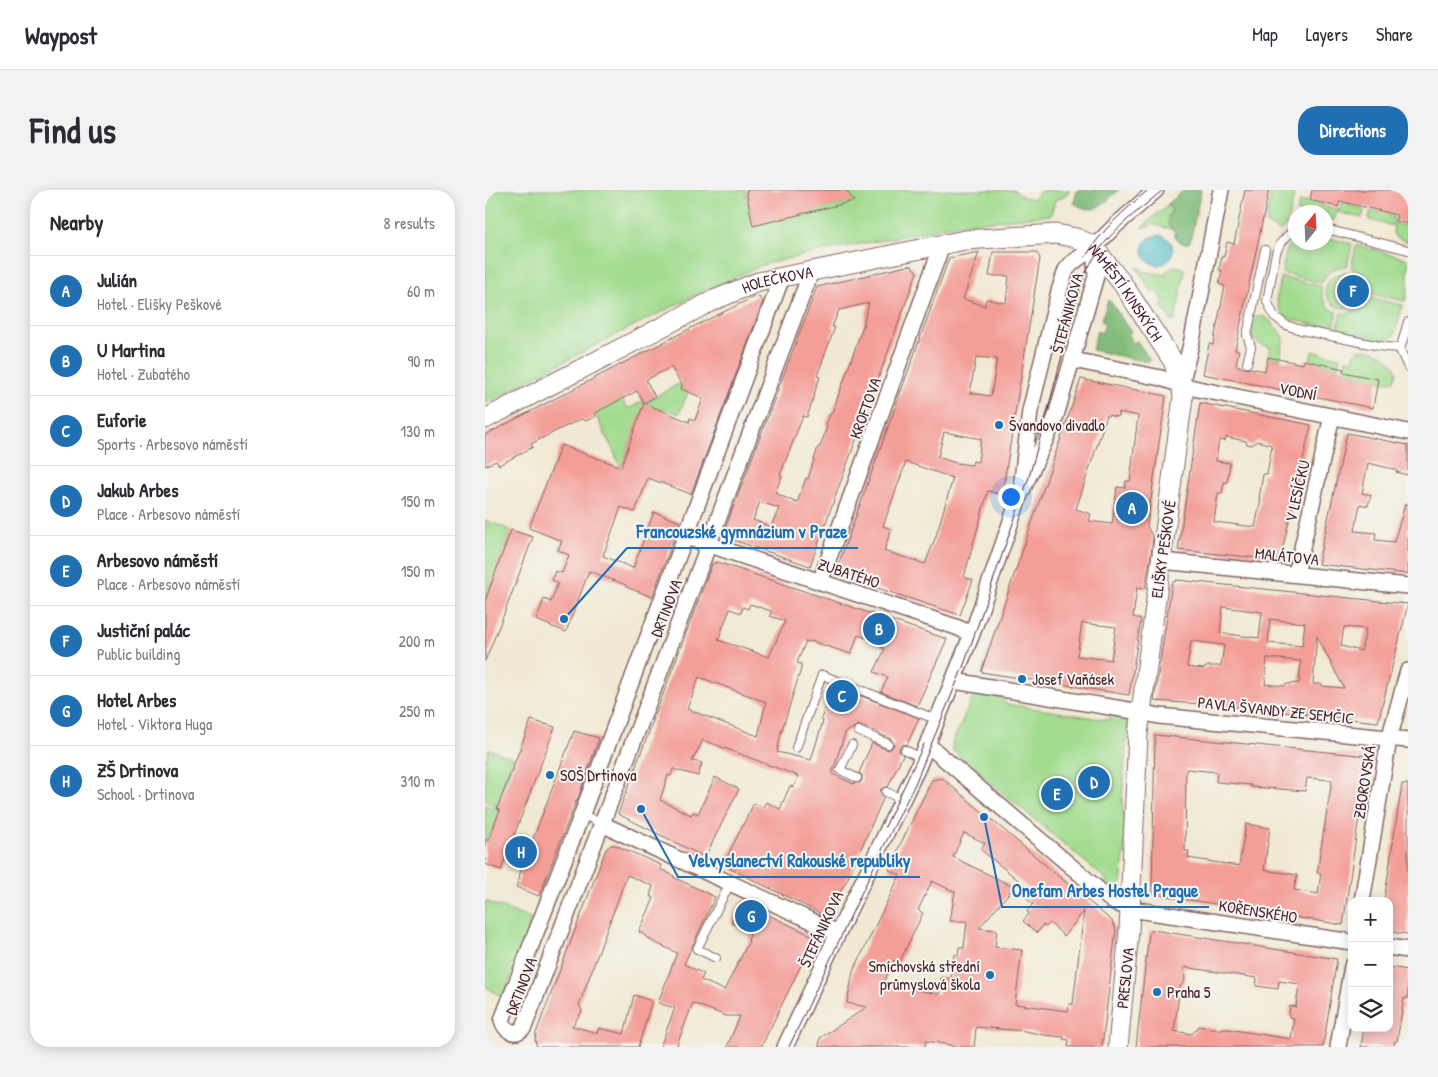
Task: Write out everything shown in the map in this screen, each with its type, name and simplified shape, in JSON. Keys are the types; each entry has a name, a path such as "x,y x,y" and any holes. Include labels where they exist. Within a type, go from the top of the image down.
{"street":[{"name":"NÁMĚSTÍ KINSKÝCH","path":"1156,190 1094,247 1119,279 1163,344 1173,361 1181,385"},
{"name":"NÁMĚSTÍ KINSKÝCH","path":"1181,385 1193,340 1221,190"},
{"name":"HOLEČKOVA","path":"485,419 714,300 759,282 942,244 982,238 1055,234 1076,238 1094,247"},
{"name":"KROFTOVA","path":"820,582 942,244"},
{"name":"ŠTEFÁNIKOVA","path":"785,1047 925,751 954,681 1020,495 1055,419 1096,276 1094,247"},
{"name":"ŠTEFÁNIKOVA","path":"1020,495 1030,411 1062,281 1069,266 1094,247"},
{"name":"DRTINOVA","path":"782,277 582,814 503,1020 506,1029 511,1032 516,1033 524,1027 709,545 811,272"},
{"path":"1073,360 1161,378 1181,385"},
{"name":"VODNÍ","path":"1181,385 1408,432"},
{"name":"ELIŠKY PEŠKOVÉ","path":"1130,910 1137,734 1183,401 1181,385"},
{"name":"V LESÍČKU","path":"1296,574 1332,416"},
{"name":"ZUBATÉHO","path":"686,537 972,634"},
{"name":"MALÁTOVA","path":"1162,561 1408,586"},
{"name":"ZBOROVSKÁ","path":"1364,897 1389,739 1408,670"},
{"name":"PAVLA ŠVANDY ZE SEMČIC","path":"954,681 1159,716 1408,740"},
{"path":"925,751 1113,901 1130,910"},
{"path":"602,824 838,934"},
{"name":"KOŘENSKÉHO","path":"1130,910 1348,941"},
{"name":"PRESLOVA","path":"1118,1047 1130,910"},
{"path":"1393,948 1408,950"},
{"path":"1338,1047 1348,987"}],"lane":[{"path":"1333,231 1408,250"},
{"path":"1288,234 1280,244 1276,253 1267,300 1274,316 1286,325 1301,330 1385,347 1401,348"},
{"path":"1247,363 1251,347 1247,335 1265,250"},
{"path":"1261,271 1272,274"},
{"path":"1408,322 1400,350 1408,367"},
{"path":"796,748 822,674 938,720"},
{"path":"858,731 888,744"},
{"path":"852,745 840,770 857,778"},
{"path":"905,750 925,751"},
{"path":"886,792 902,799"},
{"path":"582,814 602,824"},
{"path":"716,958 697,949 729,883"}],"green space":[{"path":"485,190 745,190 754,226 853,201 846,190 1014,190 1023,197 1034,199 1041,190 1070,190 1064,197 1055,200 1051,215 954,225 765,264 639,323 485,404"},
{"path":"1077,190 1119,190 1103,204 1093,209 1088,209 1074,203"},
{"path":"1184,190 1201,190 1190,242 1187,244 1179,242 1174,234 1174,230 1168,226 1168,218 1172,209 1167,205"},
{"path":"1274,190 1289,191 1294,196 1292,205 1288,205 1286,226 1280,231 1266,223 1271,192"},
{"path":"1307,201 1321,205 1299,205 1300,202"},
{"path":"1342,203 1363,209 1364,211 1362,218 1337,212 1334,220 1333,208 1339,210"},
{"path":"1167,205 1172,209 1168,218 1174,230 1150,224 1149,227 1141,228"},
{"path":"1370,212 1394,216 1393,223 1408,226 1408,242 1395,237 1393,232 1394,226 1369,220"},
{"path":"1333,239 1352,244 1347,266 1331,270 1322,283 1282,273 1288,247 1288,250 1333,250"},
{"path":"1356,245 1408,259 1408,289 1405,301 1367,293 1371,293 1372,290 1367,279 1365,279 1366,282 1360,273 1351,268"},
{"path":"1174,266 1185,270 1175,320 1171,320 1161,305 1164,302 1156,290 1152,292 1136,267 1141,268 1141,271 1165,275"},
{"path":"1345,272 1360,281 1362,288 1358,301 1353,306 1346,308 1333,304 1328,298 1326,291 1327,283 1333,277"},
{"path":"1281,277 1321,286 1325,302 1337,312 1334,328 1297,321 1283,314 1277,301"},
{"path":"1366,297 1403,305 1394,336 1385,340 1337,331 1341,313 1357,310"},
{"path":"1108,300 1131,332 1128,334 1133,343 1137,341 1150,360 1147,362 1092,350 1097,331 1102,333 1105,323 1101,321"},
{"path":"1256,317 1267,318 1284,337 1280,359 1268,357 1270,347 1259,343 1251,333"},
{"path":"1367,349 1381,354 1391,362 1397,371 1395,379 1385,382 1352,374 1342,378 1346,359 1353,360 1357,350"},
{"path":"1312,351 1340,357 1336,377 1328,365 1320,364 1308,371"},
{"path":"684,381 681,389 688,392 679,414 664,408 663,411 644,404 621,467 594,411 621,399 626,407 630,408 643,401 644,403"},
{"path":"485,520 511,530 485,601"},
{"path":"977,694 1001,697 1006,704 1108,720 1112,715 1125,716 1128,721 1122,801 1126,835 1120,896 1118,898 1103,886 1107,880 953,751 952,744 973,697"},
{"path":"489,749 514,758 496,806 485,801 485,761"},
{"path":"485,805 500,810 488,841 485,839"},
{"path":"485,901 531,919 528,926 530,927 503,998 485,986"}],"water":[{"path":"1158,235 1164,236 1172,244 1172,256 1164,264 1158,265 1152,264 1144,256 1143,250 1144,244 1152,236"}],"building":[{"path":"746,190 846,190 854,201 753,226"},
{"path":"1245,190 1269,190 1235,350 1239,350 1236,365 1246,369 1265,371 1268,357 1303,364 1304,360 1344,369 1343,372 1378,379 1373,408 1203,374 1209,344 1213,345 1225,286 1219,284 1222,256 1224,257 1227,242 1234,244"},
{"path":"1312,190 1394,190 1408,193 1408,224 1395,221 1397,215 1340,201 1338,207 1310,200"},
{"path":"979,252 963,299 985,306 986,299 1006,303 1009,276 989,276 993,252 1036,252 1040,258 1002,495 988,491 964,577 973,580 960,615 835,574 949,258","holes":["976,357 997,359 991,396 970,393","944,432 981,439 978,462 973,461 972,465 956,463 938,457","906,462 953,478 936,536 925,564 884,551 891,529 883,526"]},
{"path":"911,265 917,272 810,566 727,538 724,532 817,287","holes":["869,303 848,369 826,424 824,436 797,503 775,493 803,416 807,417 815,394 820,377 817,376 835,327 832,327 839,310","760,502 779,508 771,527 753,520"]},
{"path":"756,296 760,298 763,302 691,494 648,478 635,512 621,507 603,556 633,568 654,512 680,522 652,597 589,571 566,632 536,620 544,599 551,602 558,583 552,580 555,571 562,573 569,555 558,550 562,541 529,528 561,445 621,467 644,403 637,391 595,413 596,416 586,421 581,419 531,444 533,447 499,465 496,461 485,466 485,435 695,326","holes":["671,367 682,385 681,389 703,398 695,420 690,418 689,422 644,403 655,397 646,380"]},
{"path":"1081,379 1166,396 1147,526 1153,538 1151,555 1145,589 1137,588 1133,617 1141,619 1129,695 981,672","holes":["1119,412 1138,416 1130,481 1126,481 1125,488 1117,487 1112,524 1089,521 1091,514 1076,509 1107,415 1118,417","1082,623 1116,627 1111,660 1077,656"]},
{"path":"1200,403 1311,425 1280,560 1178,550","holes":["1226,437 1246,441 1247,444 1252,445 1257,441 1272,445 1267,474 1263,474 1259,499 1261,499 1255,527 1214,522 1218,493 1222,493 1224,482 1227,483 1230,463 1216,461 1219,440 1225,441"]},
{"path":"1347,433 1408,445 1408,475 1396,472 1397,470 1368,463 1362,493 1371,495 1368,506 1360,504 1355,531 1376,533 1375,540 1394,542 1405,504 1408,505 1408,574 1318,564"},
{"path":"511,530 533,537 485,661 485,601"},
{"path":"717,562 947,639 917,706 881,692 888,677 874,672 885,649 881,647 882,643 858,635 851,654 806,641 797,663 801,664 801,669 777,752 811,760 823,721 821,719 832,687 919,718 907,745 904,744 900,747 899,751 903,755 888,787 881,789 884,797 847,880 826,916 723,865 754,803 763,807 766,802 780,809 790,786 794,787 798,776 703,740 692,761 702,763 698,776 673,769 671,776 668,775 660,800 691,815 693,812 698,814 715,777 739,789 705,857 618,814 712,564","holes":["750,604 771,611 770,616 785,621 769,657 718,640 730,609 741,613 743,607 748,609","699,677 766,702 758,736 687,709","858,725 891,739 894,744 888,750 872,743 859,773 862,775 860,783 854,784 832,774 845,733"]},
{"path":"1177,580 1408,604 1378,722 1217,705 1154,701 1172,583","holes":["1223,607 1262,612 1259,638 1220,633","1270,619 1305,623 1302,646 1268,643","1344,627 1366,629 1361,651 1341,646","1317,636 1344,688 1323,686 1321,684 1313,684","1191,641 1224,645 1221,666 1208,666 1203,669 1187,667","1267,658 1301,661 1299,683 1283,686 1265,684"]},
{"path":"531,720 555,727 501,870 485,864 485,839 488,841 500,810 497,809"},
{"path":"574,731 599,738 577,801 539,896 516,887"},
{"path":"1155,735 1368,756 1343,925 1154,894 1152,889","holes":["1186,769 1217,772 1216,782 1305,791 1307,778 1332,780 1317,873 1321,873 1318,894 1294,890 1297,875 1264,870 1270,828 1246,824 1239,866 1188,858 1189,851 1185,851"]},
{"path":"942,778 1112,921 1116,930 1102,1047 1068,1047 1069,1040 1063,1039 1064,1037 1025,1031 976,1027 974,1047 952,1047 952,1045 926,1041 925,1047 819,1047 820,1038 867,1007 847,1003 853,972 900,875 889,870 932,780","holes":["964,833 985,843 981,850 1032,891 1027,899 1033,904 1027,911 1029,914 1023,921 1037,933 1043,925 1046,927 1050,923 1064,936 1084,911 1073,1004 1069,1004 1068,1011 1015,1004 1022,950 995,947 997,930 979,928 1014,887 953,857","932,881 955,892 950,921 967,921 964,948 959,947 958,955 954,955 951,979 941,977 939,994 883,984 894,960 899,963 923,913 918,910"]},
{"path":"1402,784 1408,784 1408,934 1393,932 1393,897 1385,897"},
{"path":"611,845 661,865 660,869 673,877 715,897 684,964 704,974 701,980 724,990 737,965 749,941 751,932 731,923 741,902 815,937 761,1047 727,1047 740,1016 726,1016 693,1003 676,1047 660,1047 675,1008 658,1003 677,953 650,940 639,932 654,898 650,896 653,886 627,875 579,1005 582,1010 581,1013 572,1026 597,1033 599,1028 624,1034 634,995 652,1001 638,1047 537,1047 536,1033 606,849"},
{"path":"1153,930 1337,959 1323,1047 1136,1047 1149,933","holes":["1184,967 1257,978 1256,986 1278,989 1279,981 1299,984 1296,1007 1290,1006 1289,1017 1294,1018 1291,1039 1199,1026 1192,1034 1174,1031 1180,987 1185,981"]},
{"path":"1393,968 1408,970 1408,999 1404,998 1397,1041 1395,1041 1394,1047 1361,1047 1363,1032 1393,1032"}],"tram line":[{"path":"1085,258 1106,230 1148,190"},
{"path":"789,1047 915,784 965,662 1029,477 1080,287 1095,256 1114,232 1163,190"},
{"path":"885,827 924,744"}],"place":[{"name":"Justiční palác","path":"1353,291"},
{"name":"Švandovo divadlo","path":"999,425"},
{"name":"Julián","path":"1132,508"},
{"name":"Francouzské gymnázium v Praze","path":"564,619"},
{"name":"U Martina","path":"879,629"},
{"name":"Josef Vaňásek","path":"1022,679"},
{"name":"Euforie","path":"842,696"},
{"name":"SOŠ Drtinova","path":"550,775"},
{"name":"Jakub Arbes","path":"1094,782"},
{"name":"Arbesovo náměstí","path":"1057,794"},
{"name":"Velvyslanectví Rakouské republiky","path":"641,809"},
{"name":"Onefam Arbes Hostel Prague","path":"984,817"},
{"name":"ZŠ Drtinova","path":"521,852"},
{"name":"Hotel Arbes","path":"751,916"},
{"name":"Smíchovská střední průmyslová škola","path":"990,975"},
{"name":"Praha 5","path":"1157,992"}]}
